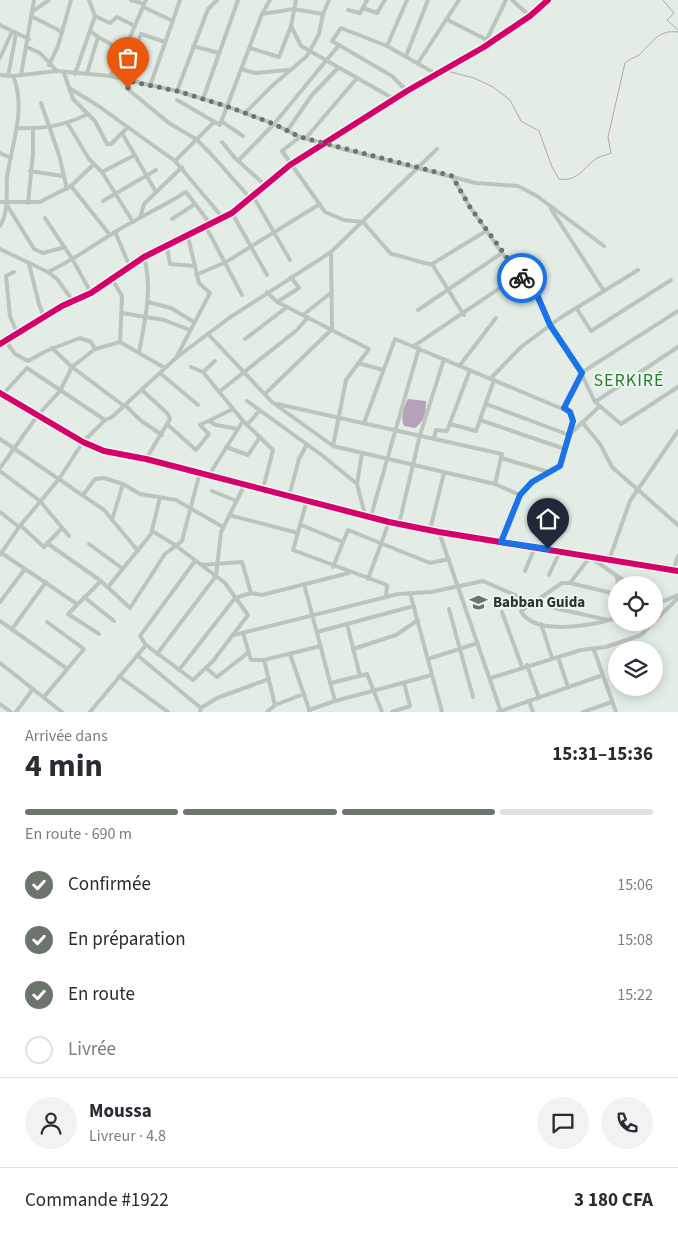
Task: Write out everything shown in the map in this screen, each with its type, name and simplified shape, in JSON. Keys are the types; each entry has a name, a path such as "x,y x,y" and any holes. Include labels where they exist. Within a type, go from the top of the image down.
{"street":[{"path":"21,75 33,17 34,0"},
{"path":"33,11 49,0"},
{"path":"49,65 62,32 71,0"},
{"path":"89,0 96,16 110,24 117,17 135,26"},
{"path":"131,0 144,4 173,21"},
{"path":"150,86 180,0"},
{"path":"209,0 213,4"},
{"path":"177,91 208,9 217,0"},
{"path":"203,99 238,0"},
{"path":"177,100 220,125 262,14 270,0"},
{"path":"250,48 279,57 291,26 296,0"},
{"path":"246,112 310,51 319,34 322,14 329,0"},
{"path":"348,10 360,13 368,0"},
{"path":"363,8 377,13 385,0"},
{"path":"387,46 407,0"},
{"path":"406,56 428,0"},
{"path":"418,63 459,0"},
{"path":"0,344 44,317 91,293 144,257 232,213 290,164 407,91 484,47 489,41 506,0"},
{"path":"512,0 530,16"},
{"path":"489,41 530,16 546,1"},
{"path":"110,76 124,50 144,4"},
{"path":"262,14 294,9 322,14"},
{"path":"75,74 96,16"},
{"path":"33,17 62,32"},
{"path":"446,20 489,41"},
{"path":"0,25 14,34 29,38"},
{"path":"291,26 301,46 394,99"},
{"path":"407,91 392,76 332,41 341,28 387,46 436,74"},
{"path":"90,31 124,50"},
{"path":"0,58 14,34"},
{"path":"0,226 6,214 7,179 17,128 18,89 10,76 14,34"},
{"path":"124,80 141,34 165,42"},
{"path":"87,74 98,37"},
{"path":"238,161 274,124 339,45"},
{"path":"27,46 40,53 49,65 57,71 64,73 110,76 177,91 246,112 300,137 324,144 476,182 518,186 548,205 604,246"},
{"path":"193,46 218,53"},
{"path":"288,131 312,95 338,68"},
{"path":"241,69 255,73 288,70"},
{"path":"1,77 57,71"},
{"path":"64,73 77,105 95,121 107,144 128,127"},
{"path":"306,138 357,78"},
{"path":"124,80 130,90 169,123 196,139 252,197 290,260"},
{"path":"69,88 97,104 175,161 223,218"},
{"path":"41,103 59,155 62,176 69,188 110,235"},
{"path":"17,128 33,129 44,127 50,129 68,124 88,114"},
{"path":"221,120 243,136"},
{"path":"175,161 214,122"},
{"path":"68,124 94,164 102,172 133,222"},
{"path":"28,203 33,154 33,129"},
{"path":"122,133 156,192"},
{"path":"300,137 282,151 325,212 344,220 362,222 391,254 432,264 486,231"},
{"path":"222,142 238,161 266,186"},
{"path":"77,604 1,553 20,526 59,480 83,442 105,420 112,417 176,358 267,292 331,252 437,149"},
{"path":"0,153 11,158"},
{"path":"102,172 135,155"},
{"path":"0,202 40,202 69,188 94,164"},
{"path":"140,218 144,204 182,167"},
{"path":"103,201 156,170"},
{"path":"30,171 62,176"},
{"path":"452,176 486,231 538,297 550,325 582,373 595,402 621,424 678,387"},
{"path":"48,272 73,260 110,235 186,192 208,226 242,295"},
{"path":"7,203 34,249 43,253 64,247"},
{"path":"172,218 195,204"},
{"path":"196,275 226,262 320,204"},
{"path":"548,205 604,291"},
{"path":"232,213 267,275"},
{"path":"45,218 73,260 91,293"},
{"path":"115,232 130,267"},
{"path":"176,358 210,293 199,283 188,236"},
{"path":"167,247 170,264 194,266"},
{"path":"0,248 48,272 57,279 73,301"},
{"path":"265,394 332,329 331,252"},
{"path":"418,310 502,253"},
{"path":"139,352 148,302 149,279 144,257"},
{"path":"29,263 44,317"},
{"path":"432,264 464,315"},
{"path":"450,424 476,432 493,379 520,347 550,325 638,270"},
{"path":"14,272 6,276 10,316 17,333"},
{"path":"414,346 464,315 519,275"},
{"path":"277,302 299,288 291,276"},
{"path":"112,280 122,296 120,342"},
{"path":"577,308 591,331 671,280"},
{"path":"267,292 277,302 369,349 346,380 333,446"},
{"path":"303,315 332,292"},
{"path":"148,302 171,308 194,322"},
{"path":"244,339 287,307"},
{"path":"564,408 582,373 678,311"},
{"path":"122,313 164,320 190,330"},
{"path":"219,392 297,330 308,317"},
{"path":"460,365 496,318"},
{"path":"208,334 275,404 333,446 495,484 520,495"},
{"path":"5,340 15,354 25,361 52,348 80,338 91,342 95,349"},
{"path":"364,423 395,339 570,412 573,421 560,466 532,482 520,495 501,542"},
{"path":"69,536 40,501 0,469 38,415 60,391 72,367 95,349 120,342 165,368"},
{"path":"595,402 678,347"},
{"path":"52,348 72,367 125,405 140,420 162,435"},
{"path":"371,516 419,348"},
{"path":"400,524 420,435 444,359"},
{"path":"203,372 215,361"},
{"path":"358,363 383,370"},
{"path":"191,367 203,372 243,421 273,450 262,488"},
{"path":"105,420 27,368 2,393 83,442 104,451 200,472 389,522 439,532 678,571"},
{"path":"434,438 436,430 447,431 470,370"},
{"path":"160,373 198,405"},
{"path":"142,390 170,416 168,425 146,459"},
{"path":"247,401 306,446 323,456 357,484"},
{"path":"275,404 396,429 502,454 495,484"},
{"path":"486,404 569,435"},
{"path":"569,435 600,406"},
{"path":"168,425 196,450 208,434 200,425 233,409"},
{"path":"248,425 259,411"},
{"path":"480,420 565,450"},
{"path":"209,421 216,425 238,429"},
{"path":"209,475 243,421"},
{"path":"582,422 600,444 612,467 678,525"},
{"path":"609,560 630,501 678,431"},
{"path":"226,447 248,456 260,437"},
{"path":"0,439 16,448 104,510 138,551"},
{"path":"289,496 298,459 306,446"},
{"path":"362,453 357,484 365,515"},
{"path":"502,458 549,472"},
{"path":"47,544 101,581 130,608 165,554 184,537 200,472"},
{"path":"430,530 444,473"},
{"path":"83,495 98,477 123,484 140,494 176,500 223,527"},
{"path":"112,520 123,484"},
{"path":"157,654 216,576 216,564 223,527 246,484"},
{"path":"212,491 237,501"},
{"path":"108,588 138,551 152,530 160,498"},
{"path":"306,500 293,550 333,567 387,586 386,597"},
{"path":"0,512 44,547 62,528"},
{"path":"229,515 298,533"},
{"path":"368,579 389,522"},
{"path":"301,525 343,542"},
{"path":"152,530 176,545 225,583 248,615 234,635 194,680 157,654 146,645 140,636 195,561"},
{"path":"333,567 348,530 430,563 448,559"},
{"path":"439,532 491,678 500,712 603,675"},
{"path":"89,544 123,569"},
{"path":"525,571 535,547"},
{"path":"549,575 560,551"},
{"path":"673,571 678,556"},
{"path":"590,557 617,576"},
{"path":"570,583 590,557"},
{"path":"201,565 242,562 251,593"},
{"path":"0,602 25,569"},
{"path":"179,670 235,598 251,593 262,595 350,573"},
{"path":"99,634 68,614 101,581"},
{"path":"234,635 386,597 431,592 483,581 533,604"},
{"path":"12,629 46,582"},
{"path":"608,592 570,583 562,583 521,611 524,618 541,624 566,627 608,620"},
{"path":"304,584 335,701"},
{"path":"410,593 442,712"},
{"path":"84,597 114,621"},
{"path":"491,678 552,658 581,650 594,650 641,635 678,597"},
{"path":"663,602 678,597"},
{"path":"317,632 414,606"},
{"path":"554,608 608,620"},
{"path":"449,609 473,697"},
{"path":"502,612 522,667"},
{"path":"0,620 66,668"},
{"path":"353,649 396,635 418,620"},
{"path":"44,697 66,668 84,649 47,622"},
{"path":"347,624 360,676"},
{"path":"541,624 552,658"},
{"path":"243,633 251,660 264,660 320,646"},
{"path":"428,659 478,642"},
{"path":"90,712 146,645"},
{"path":"594,650 616,712"},
{"path":"206,668 217,678 249,652"},
{"path":"290,654 309,711 335,701 432,675"},
{"path":"137,655 201,710 217,698 269,679"},
{"path":"558,657 568,687"},
{"path":"264,660 275,705"},
{"path":"0,663 62,712"},
{"path":"527,666 538,698"},
{"path":"331,683 367,674 382,712"},
{"path":"119,676 168,712"},
{"path":"392,712 410,706 404,683"},
{"path":"16,712 33,689"},
{"path":"267,712 275,705 304,694"},
{"path":"529,701 533,712"},
{"path":"583,712 612,702"},
{"path":"0,704 11,712"},
{"path":"52,712 56,707"}],"shaded area":[{"path":"408,399 426,401 424,416 421,423 415,428 404,426 402,419"}],"waterway":[{"path":"663,0 674,13 667,20 678,30"},
{"path":"451,72 474,78 493,87 510,100 521,121 539,131 552,167 559,179 570,179 595,159 611,153 608,137 625,63 639,55 660,35 678,32"}],"cycle path":[{"path":"0,344 62,306 91,293 144,257 232,213 290,165 407,91 484,47 530,16 548,0"},
{"path":"0,393 83,442 104,451 146,459 389,522 439,532 678,571"}],"way so far":[{"path":"128,88 124,80 177,91 246,112 300,137 452,176 470,207 522,278"}],"place":[{"name":"Babban Guida","path":"479,602"}],"district":[{"name":"SERKIRÉ","path":"629,380"}],"route":[{"path":"522,278 530,285 538,297 550,325 582,373 564,408 570,412 573,421 560,466 556,466 541,478 532,482 520,495 501,542 548,549"}]}
